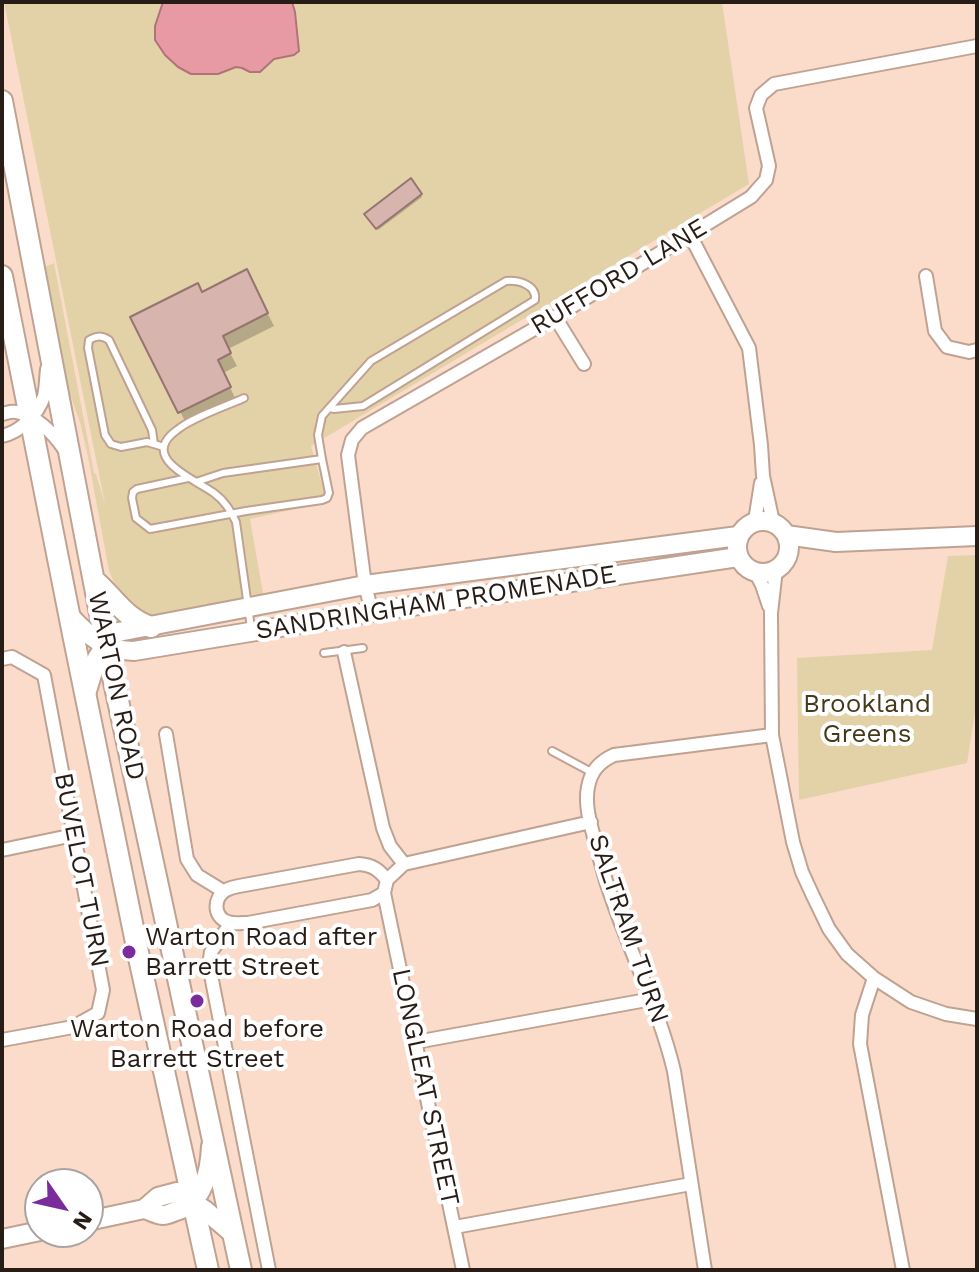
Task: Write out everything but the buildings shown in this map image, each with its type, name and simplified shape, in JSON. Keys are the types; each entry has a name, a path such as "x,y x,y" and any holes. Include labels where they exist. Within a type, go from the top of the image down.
{"main road":[{"name":"WARTON ROAD","path":"2,101 106,645 241,1270"},
{"name":"WARTON ROAD","path":"2,276 141,967 208,1270"},
{"path":"94,580 135,622 151,627"}],"street":[{"name":"RUFFORD LANE","path":"372,612 365,585 348,455 352,440 362,428 555,317 751,197 766,180 769,166 756,108 761,95 774,84 977,46"},
{"path":"690,235 749,348 763,476 772,526 789,541 771,613 772,735 802,872 829,929 847,954 874,978 911,1002 946,1014 977,1019"},
{"path":"926,276 935,331 947,347 969,352 977,350"},
{"path":"555,317 584,364"},
{"path":"2,436 18,431 43,398 49,346"},
{"path":"2,414 16,412 34,419 55,435 71,462"},
{"path":"771,613 755,572 738,557 738,536 748,525 772,526 836,542 977,536"},
{"name":"SANDRINGHAM PROMENADE","path":"738,536 365,585 113,633 106,645 121,651 134,651 738,557"},
{"path":"755,572 769,572 782,562 836,542"},
{"path":"70,616 87,635 106,645 97,658 86,694"},
{"path":"344,652 383,828 390,846 404,864"},
{"name":"BUVELOT TURN","path":"2,659 12,657 44,675 103,990 98,1013 73,1027 2,1040"},
{"path":"166,734 187,859 197,875 223,891"},
{"path":"593,773 602,761 614,755 772,735"},
{"name":"SALTRAM TURN","path":"593,773 587,798 608,890 668,1043 705,1270"},
{"path":"386,887 380,870 359,864 223,891 216,902 216,911 220,918 230,924 248,923 372,900 386,887 404,864 591,822"},
{"path":"2,850 74,835"},
{"name":"LONGLEAT STREET","path":"386,887 463,1270"},
{"path":"230,924 211,952 209,965 269,1270"},
{"path":"874,978 862,1015 860,1044 903,1270"},
{"path":"416,1042 652,999"},
{"path":"193,1202 209,1168 212,1137"},
{"path":"455,1227 691,1184"},
{"path":"104,1218 144,1209 158,1197 177,1192 233,1234"},
{"path":"2,1239 24,1234"}],"lane":[{"path":"188,478 133,492 136,518 150,529 327,498 329,493 318,435 322,416 371,361 499,284 510,280 526,284 534,291 535,300 363,406 330,408"},
{"path":"154,444 152,430 109,340 95,336 89,340 88,348 105,435 111,444 121,447 147,442 164,447"},
{"path":"244,398 179,428 168,437 164,447 165,456 174,468 229,506 236,522 252,632"},
{"path":"196,482 223,473 322,459"},
{"path":"324,653 363,648"},
{"path":"552,751 593,773"}],"green space":[{"path":"4,2 722,2 749,184 311,446 327,502 250,519 264,599 148,617 120,596 109,571 88,457 67,385 45,267 54,263 94,473 105,504"},
{"name":"Brookland Greens","path":"977,555 977,700 967,763 799,800 797,658 932,650 948,556"}],"shaded area":[{"path":"163,2 292,2 299,51 274,59 260,72 236,67 218,74 191,74 165,55 155,40 155,26"}],"place":[{"name":"Warton Road after Barrett Street","path":"129,952"},
{"name":"Warton Road before Barrett Street","path":"197,1001"}]}
